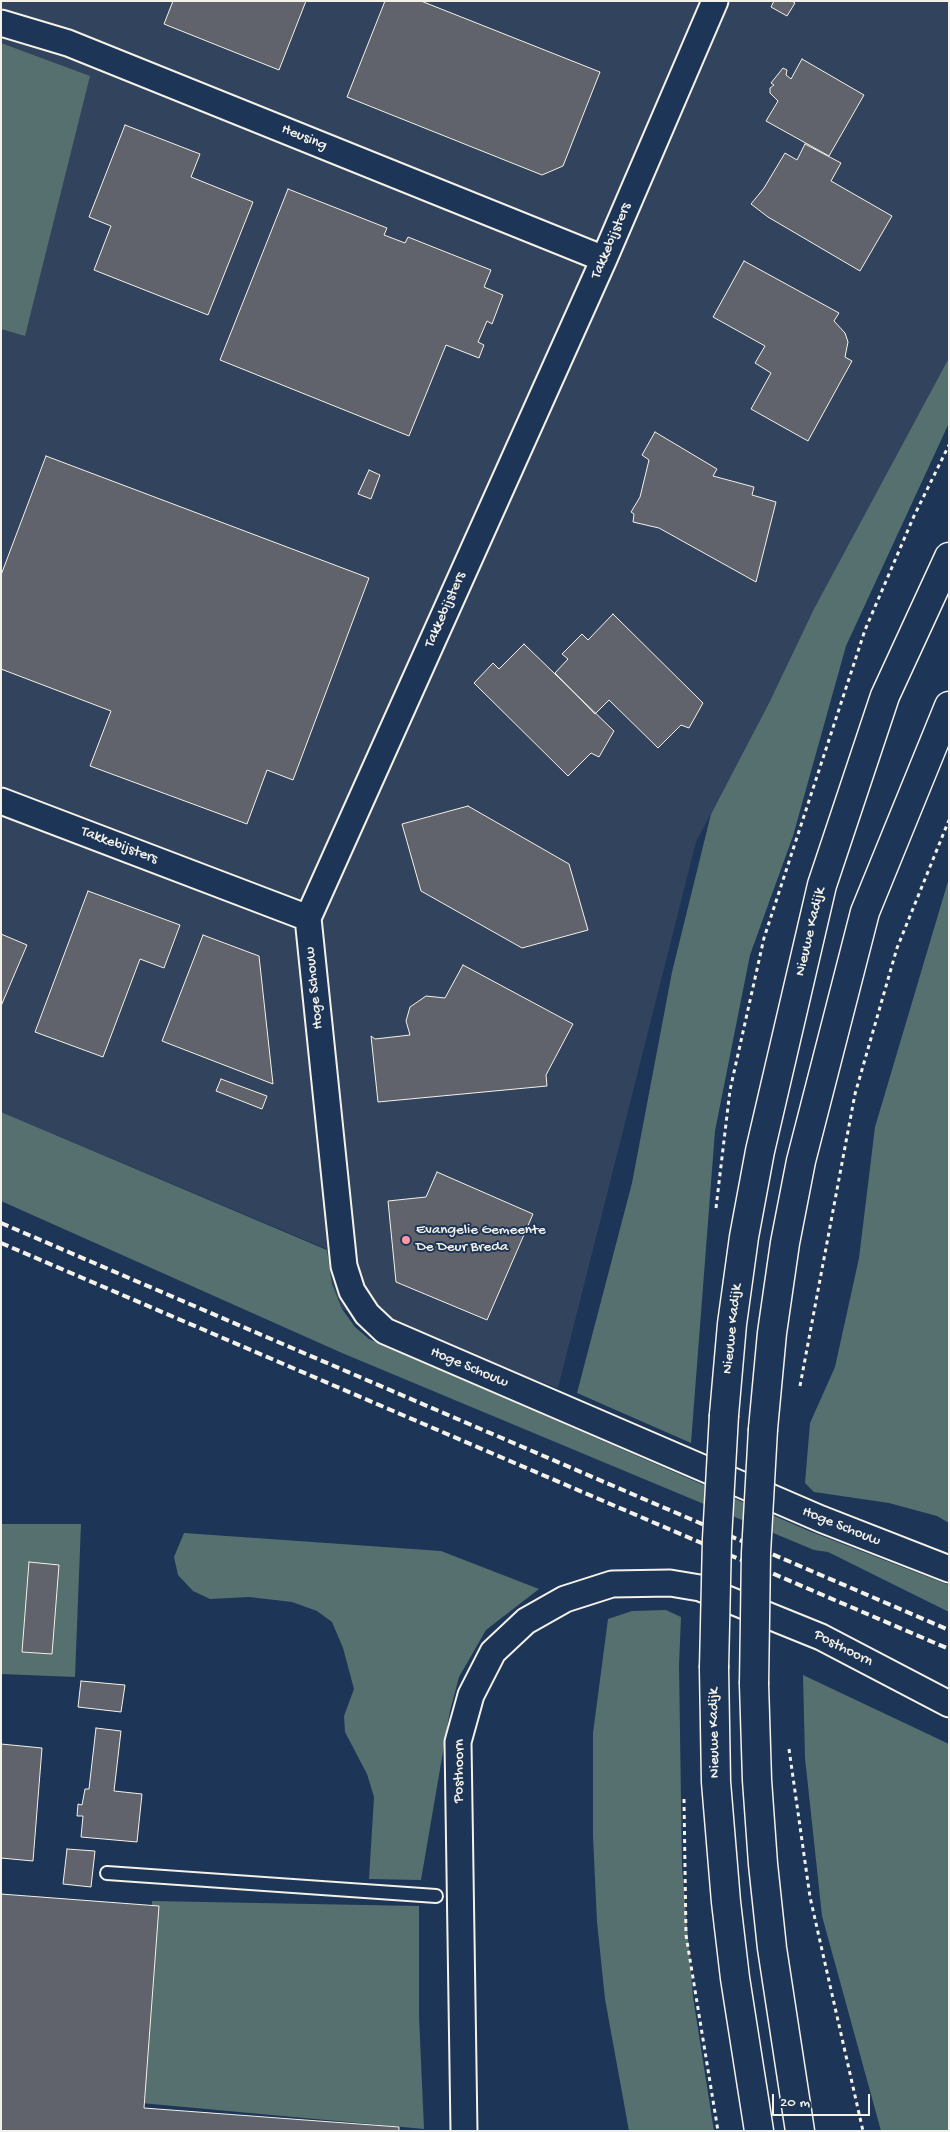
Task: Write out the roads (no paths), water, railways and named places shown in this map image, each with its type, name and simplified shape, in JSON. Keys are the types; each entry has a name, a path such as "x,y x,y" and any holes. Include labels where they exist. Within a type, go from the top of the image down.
{"main road":[{"name":"Nieuwe Kadijk","path":"759,2131 735,1978 726,1902 716,1782 714,1668 717,1539 724,1415 732,1324 749,1208 762,1142 822,885 885,696 949,556"},
{"path":"800,2131 772,1948 757,1780 754,1684 756,1572 763,1429 772,1333 785,1243 806,1142 865,912 949,706"}],"street":[{"name":"Takkebijsters","path":"1,801 308,918 604,259 715,1"},
{"name":"Heusing","path":"1,23 68,43 604,259"},
{"name":"Hoge Schouw","path":"308,918 344,1266 352,1291 366,1314 385,1331 394,1335 821,1520 949,1569"},
{"name":"Posthoorn","path":"464,2131 458,1742 471,1695 493,1652 526,1620 564,1599 612,1584 670,1583 700,1588 821,1636 949,1704"}],"lane":[{"path":"106,1873 436,1896"}],"railway":[{"path":"1,1223 949,1630"},
{"path":"1,1243 949,1649"}],"place":[{"name":"Evangelie Gemeente De Deur Breda","path":"406,1240"}]}
